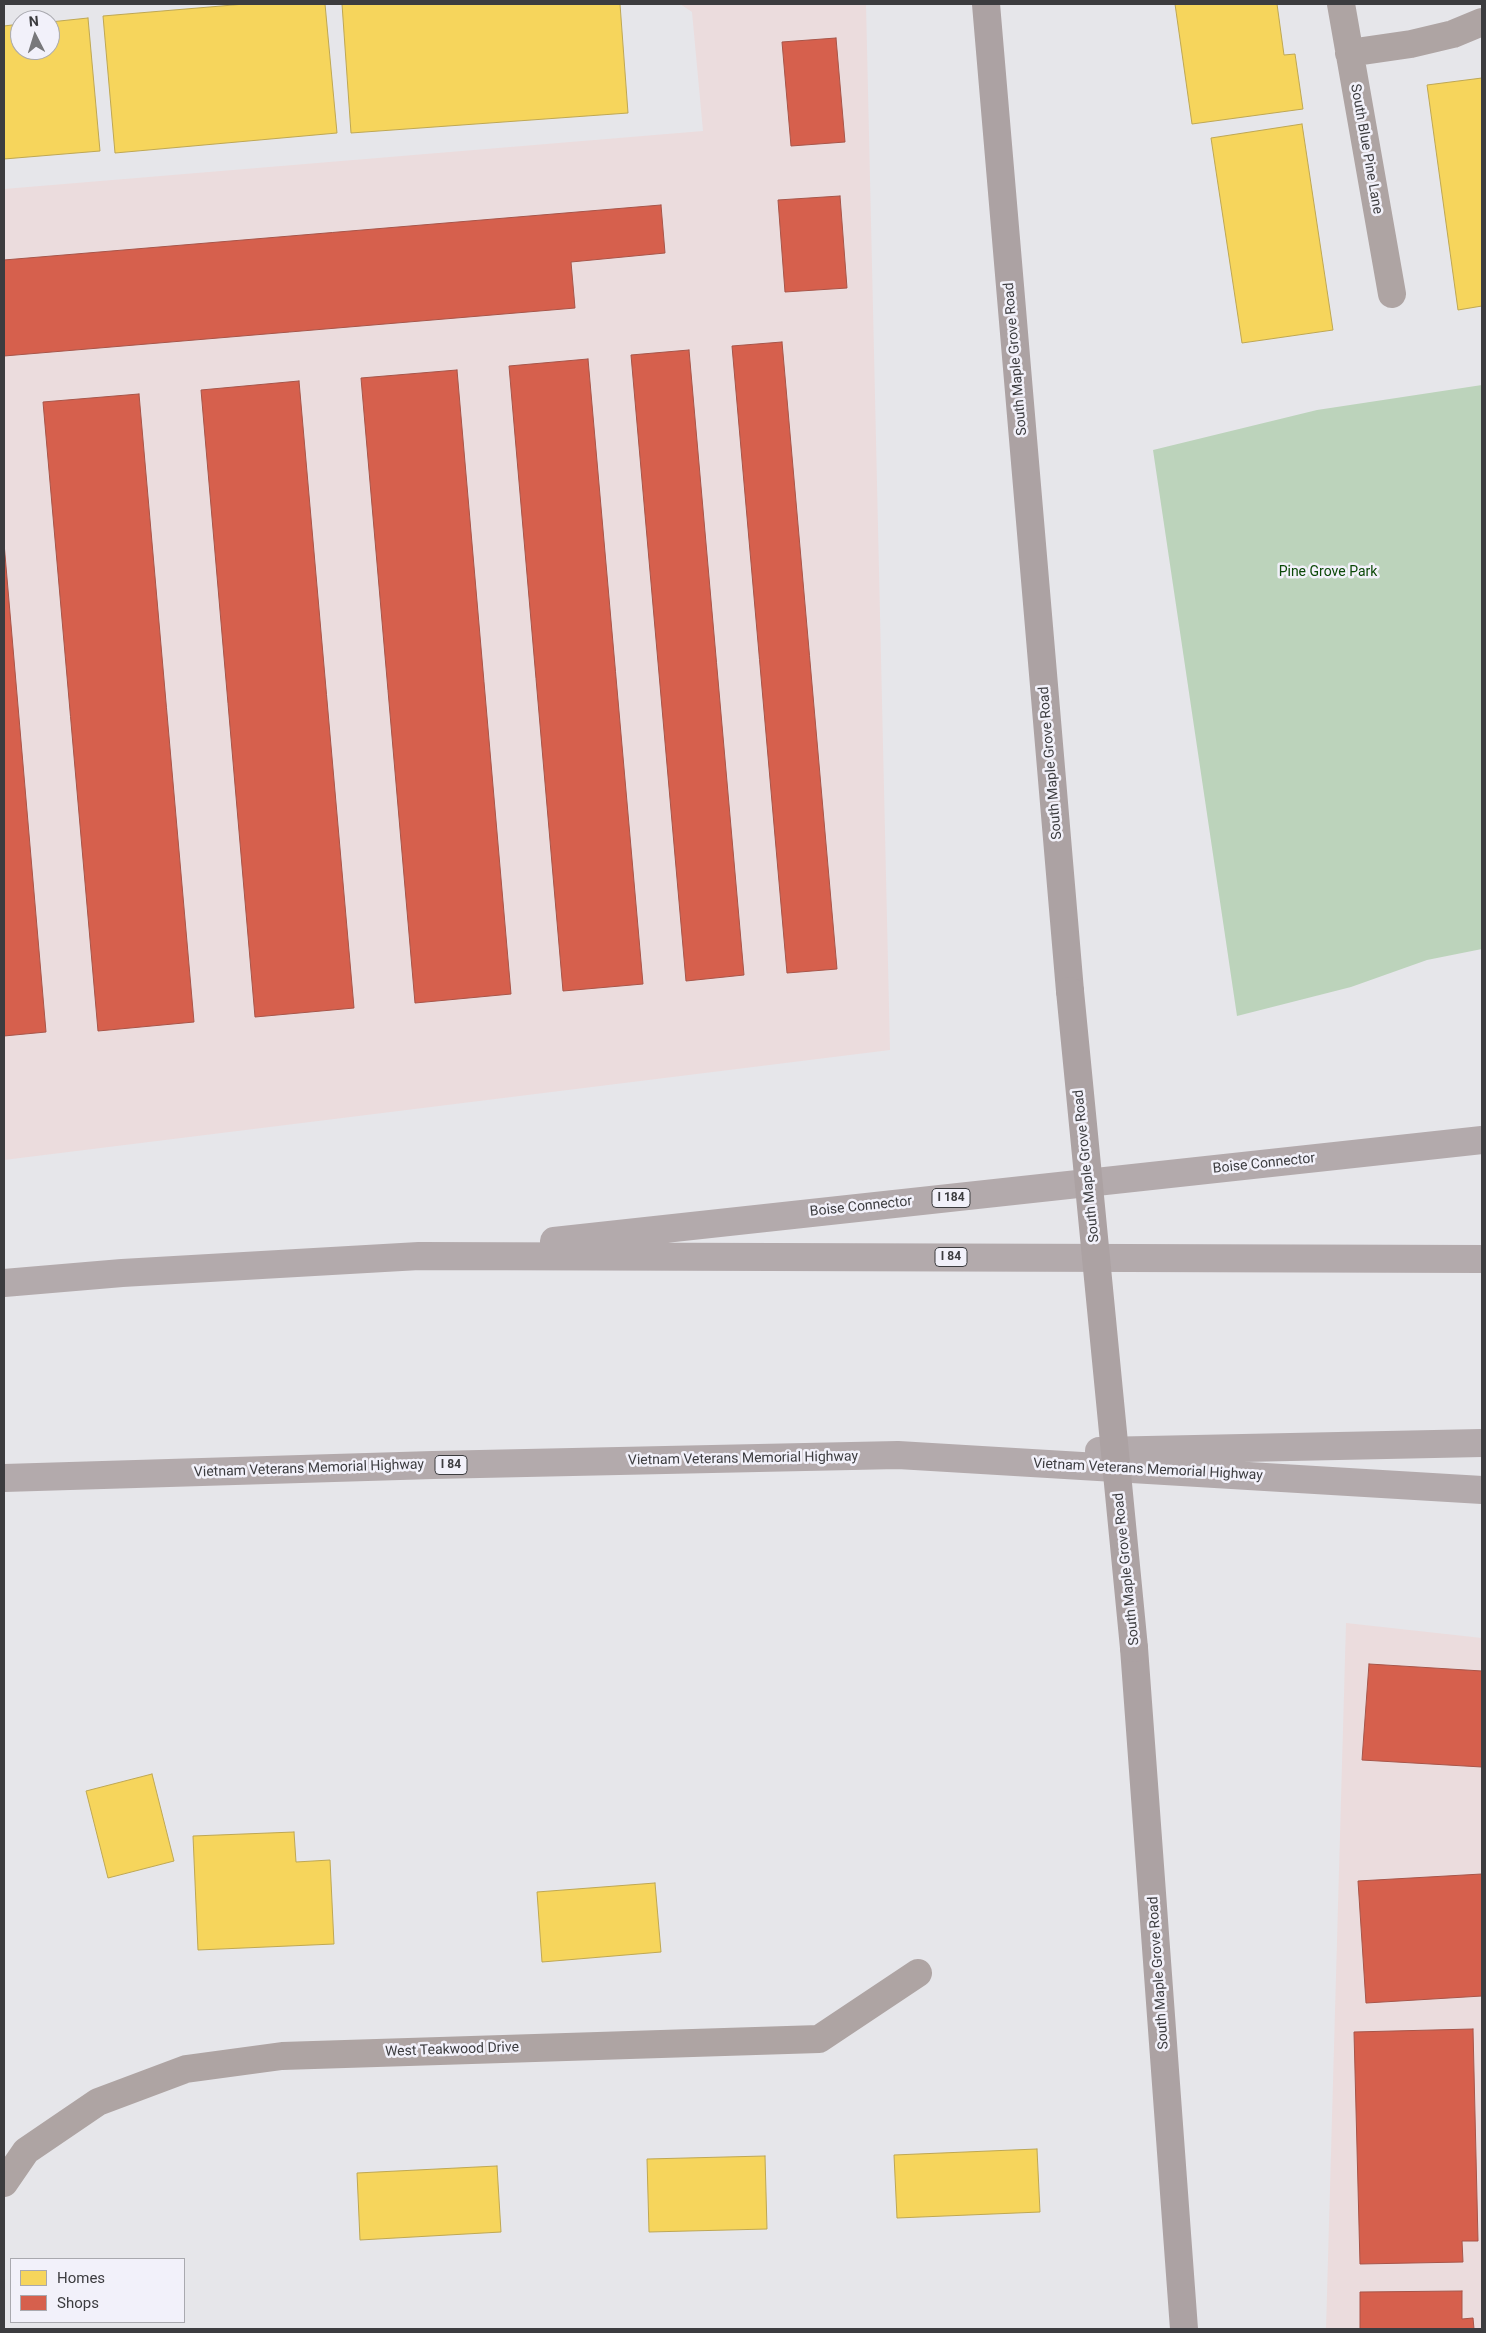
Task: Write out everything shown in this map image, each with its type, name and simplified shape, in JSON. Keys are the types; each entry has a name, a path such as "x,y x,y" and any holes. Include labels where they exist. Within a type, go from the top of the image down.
{"highway":[{"name":"Boise Connector","path":"419,1256 1482,1140"},
{"name":"I 84","path":"4,1283 122,1273 419,1256 1482,1259"},
{"path":"898,1455 1482,1443"},
{"name":"Vietnam Veterans Memorial Highway","path":"4,1478 422,1465 898,1455 1482,1490"}],"main road":[{"name":"South Maple Grove Road","path":"986,4 1070,991 1134,1648 1184,2329"}],"street":[{"name":"South Blue Pine Lane","path":"1341,4 1392,294"},
{"path":"1350,53 1411,44 1453,34 1482,22"},
{"name":"West Teakwood Drive","path":"4,2183 26,2151 98,2102 186,2069 282,2056 819,2039 918,1973"}],"shaded area":[{"path":"680,4 866,4 890,1050 4,1160 4,189 703,131 692,12"},
{"path":"1346,1623 1482,1638 1482,2329 1326,2329"}],"green space":[{"name":"Pine Grove Park","path":"1482,385 1482,949 1427,960 1351,987 1237,1016 1153,450 1317,410"}],"building: Homes":[{"path":"245,4 325,4 337,133 115,153 103,16"},
{"path":"342,4 620,4 628,113 351,133"},
{"path":"1175,4 1277,4 1284,55 1295,54 1303,109 1192,124"},
{"path":"88,18 100,151 4,159 4,26 10,25 10,60 60,60 60,21"},
{"path":"1482,78 1482,306 1458,310 1427,85"},
{"path":"1302,124 1333,330 1242,343 1211,138"},
{"path":"152,1774 174,1861 108,1878 86,1791"},
{"path":"294,1832 296,1862 330,1860 334,1944 198,1950 193,1836"},
{"path":"655,1883 661,1952 542,1962 537,1892"},
{"path":"1037,2149 1040,2212 897,2218 894,2155"},
{"path":"765,2156 767,2229 649,2232 647,2159"},
{"path":"497,2166 501,2232 360,2240 357,2173"}],"building: Shops":[{"path":"836,38 845,142 791,146 782,42"},
{"path":"840,196 847,288 785,292 778,200"},
{"path":"661,205 665,253 571,262 575,308 4,356 4,260"},
{"path":"782,342 837,969 787,973 732,346"},
{"path":"689,350 744,975 686,981 631,355"},
{"path":"588,359 643,984 563,991 509,366"},
{"path":"457,370 511,994 415,1003 361,378"},
{"path":"299,381 354,1008 255,1017 201,390"},
{"path":"139,394 194,1022 98,1031 43,402"},
{"path":"4,543 46,1032 4,1036"},
{"path":"1369,1664 1482,1671 1482,1767 1362,1760"},
{"path":"1482,1874 1482,1996 1366,2003 1358,1881"},
{"path":"1473,2029 1478,2241 1462,2241 1463,2262 1360,2264 1354,2032"},
{"path":"1462,2291 1462,2319 1473,2318 1474,2329 1360,2329 1360,2292"}]}
